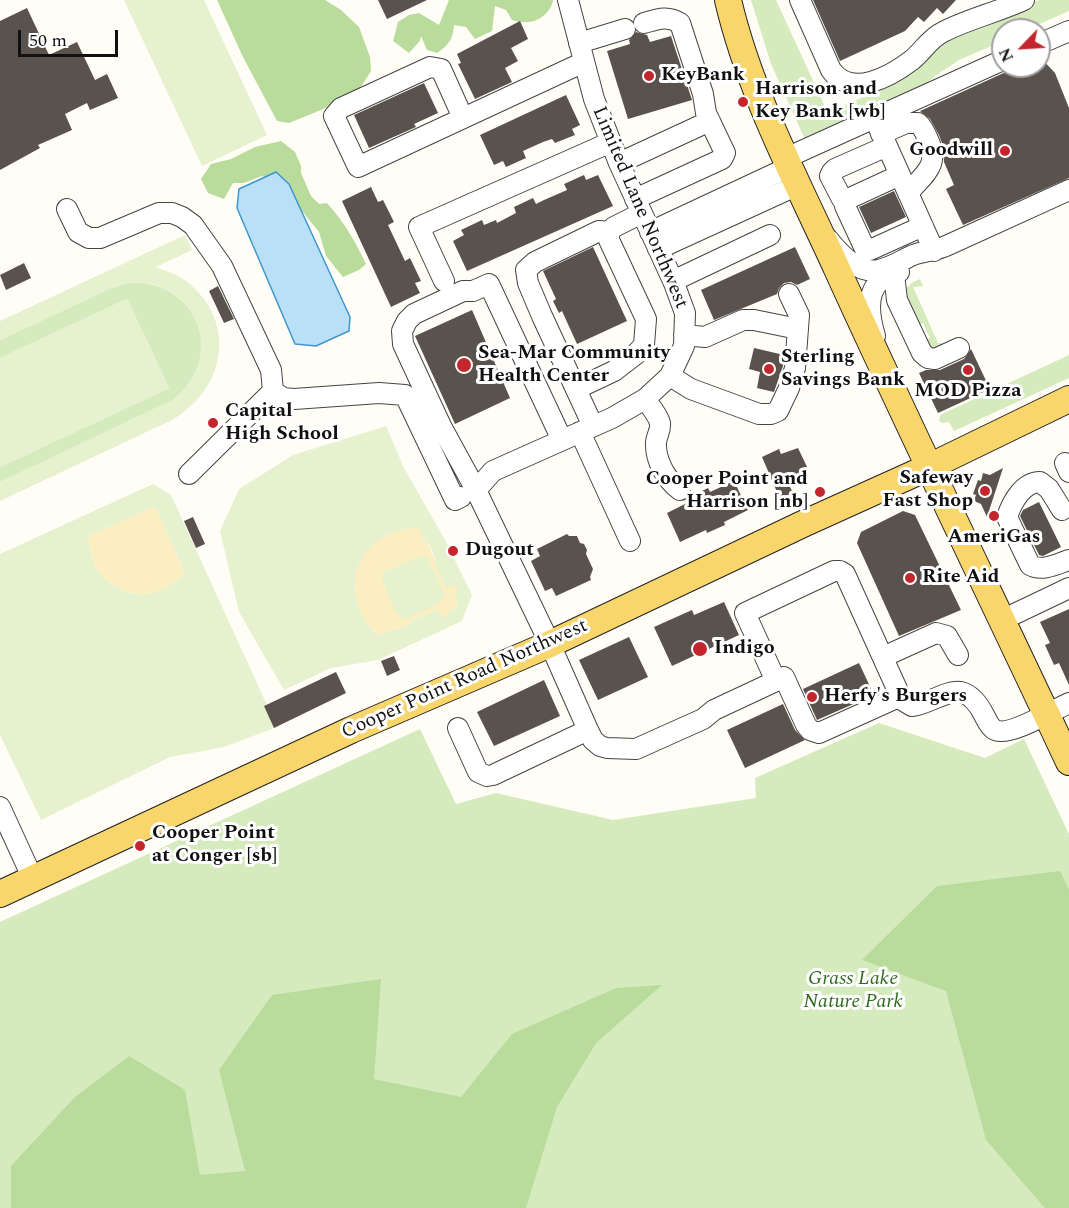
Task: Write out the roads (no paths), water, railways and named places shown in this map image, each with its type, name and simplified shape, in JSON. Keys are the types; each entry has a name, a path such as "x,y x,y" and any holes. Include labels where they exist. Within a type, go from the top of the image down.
{"main road":[{"path":"728,0 752,79 791,170 883,371 1002,620 1058,709 1069,762"},
{"name":"Cooper Point Road Northwest","path":"0,894 351,730 550,644 805,523 930,467 1069,399"}],"street":[{"name":"Limited Lane Northwest","path":"468,493 493,471 579,433 645,399 670,376 684,346 685,313 673,281 619,163 594,99 568,0"},
{"path":"800,0 831,70 837,78 854,85 897,71 942,32 1024,0"},
{"path":"576,389 614,371 644,345 646,319 609,240 609,232 639,206 722,159 725,153 710,122 680,23 671,18 662,18 579,43"},
{"path":"1051,39 1069,31"},
{"path":"463,118 441,69 430,67 341,108 334,117 358,167 584,62"},
{"path":"900,175 848,199 840,196 830,176 831,172 880,132 991,67"},
{"path":"619,163 710,122"},
{"path":"654,240 791,170 880,132 906,123 918,123 932,147 934,156 932,164 908,193"},
{"path":"880,132 934,251"},
{"path":"444,281 419,227 611,142"},
{"path":"883,371 881,353 870,312 871,298 875,287 881,280 920,262 934,251 1069,190"},
{"path":"848,199 845,206 865,249 870,250 923,226"},
{"path":"67,209 78,232 89,238 100,238 159,213 172,213 182,217 193,225 222,266 271,370 273,391 283,398 294,399 380,393 405,395 455,500 468,493"},
{"path":"814,219 835,248 861,268 878,270 917,254 934,251"},
{"path":"579,433 576,389 528,283 526,270 535,262 599,231 609,232"},
{"path":"673,281 770,235"},
{"path":"894,274 897,300 922,353 928,358 935,359 958,348"},
{"path":"630,541 579,433 489,284 473,291 463,291 414,314 402,331 403,344 441,426 468,493 550,644 593,740 600,746 636,749 703,719 714,710 776,681 745,613 834,571 845,574 902,700 912,706 922,705 947,694 959,692 972,697 989,725 995,730 1003,731 1015,729 1058,709"},
{"path":"670,376 691,389 759,414 771,414 778,411 795,368 799,315 789,294"},
{"path":"684,335 705,337 743,320 798,329"},
{"path":"189,474 273,391"},
{"path":"645,399 660,420 656,442 660,463 668,478 680,490"},
{"path":"1062,510 1049,489 1040,482 1034,482 1027,485 1011,505 1006,517 1030,565 1042,568 1069,560"},
{"path":"1002,620 1069,588"},
{"path":"883,657 936,633 947,636 958,655"},
{"path":"784,677 806,725 810,730 819,733 901,696"},
{"path":"458,728 478,772 487,776 588,730"},
{"path":"0,807 33,879"}],"water":[{"path":"276,172 289,184 350,317 349,331 316,346 295,344 237,208 239,189"}],"place":[{"name":"KeyBank","path":"649,76"},
{"name":"Harrison and Key Bank [wb]","path":"743,102"},
{"name":"Goodwill","path":"1005,151"},
{"name":"Sea-Mar Community Health Center","path":"464,365"},
{"name":"Sterling Savings Bank","path":"769,369"},
{"name":"MOD Pizza","path":"968,370"},
{"name":"Capital High School","path":"213,423"},
{"name":"Safeway Fast Shop","path":"985,491"},
{"name":"Cooper Point and Harrison [nb]","path":"820,492"},
{"name":"AmeriGas","path":"994,516"},
{"name":"Dugout","path":"453,551"},
{"name":"Rite Aid","path":"910,578"},
{"name":"Indigo","path":"700,649"},
{"name":"Herfy's Burgers","path":"812,697"},
{"name":"Cooper Point at Conger [sb]","path":"140,846"}],"park label":[{"name":"Grass Lake Nature Park","path":"853,992"}]}
